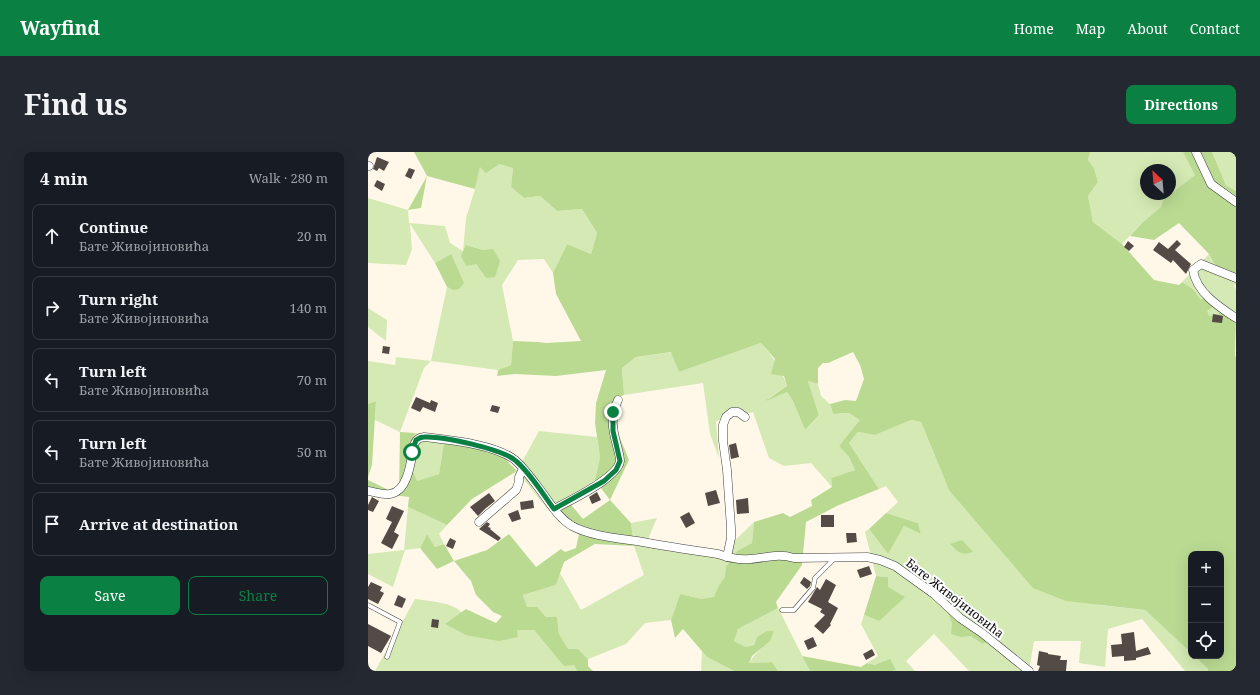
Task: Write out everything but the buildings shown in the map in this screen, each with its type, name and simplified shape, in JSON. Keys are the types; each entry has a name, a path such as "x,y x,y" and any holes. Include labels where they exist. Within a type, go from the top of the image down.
{"street":[{"path":"1196,152 1211,184 1236,202"},
{"path":"1236,278 1200,264 1193,270 1197,282 1202,290 1222,309 1236,318"},
{"path":"554,509 604,481 616,470 620,461 613,431 613,412 618,400"},
{"path":"727,557 731,538 731,528 728,470 723,441 723,425 726,417 732,412 738,412 745,416"},
{"name":"Бате Живојиновића","path":"368,491 390,494 401,488 406,479 416,440 424,436 454,440 503,453 515,460 554,509 567,522 584,530 608,537 704,552 732,559 749,559 784,555 794,558 837,556 868,557 895,566 934,594 960,618 982,633 1029,671"},
{"path":"479,522 516,490 519,477 523,469"}],"lane":[{"path":"782,610 794,610 813,588 815,578 837,556"},
{"path":"368,605 400,622 387,657"}],"green space":[{"path":"414,152 1090,152 1088,160 1094,168 1098,182 1088,196 1093,222 1122,244 1154,280 1179,285 1182,282 1193,289 1201,300 1206,296 1215,305 1207,311 1209,316 1224,312 1236,317 1236,671 1208,671 1208,669 1197,659 1224,659 1224,551 1188,551 1188,650 1145,610 1066,601 1033,588 949,490 921,422 911,420 875,435 858,432 849,443 879,489 839,505 806,522 802,565 776,602 778,608 738,629 734,641 746,647 754,645 757,637 767,631 774,631 770,641 752,656 749,663 772,662 778,671 734,671 707,657 683,629 675,638 671,620 680,594 702,599 714,597 718,587 725,577 726,567 737,551 752,543 754,522 783,513 790,517 812,506 811,500 832,487 831,478 855,470 849,457 839,446 860,420 849,413 833,414 830,404 845,400 856,401 864,379 860,365 853,352 828,363 823,363 818,368 818,384 808,381 819,415 805,430 793,401 787,392 765,401 787,386 784,376 771,374 775,359 761,343 679,372 671,352 636,357 622,368 624,395 618,397 618,433 629,460 610,500 595,480 600,457 595,423 596,403 606,370 556,376 515,374 497,376 498,370 511,365 513,341 546,343 581,341 556,294 553,273 567,244 591,254 597,233 582,209 557,211 540,196 524,198 511,187 513,168 499,164 486,173 480,167 475,189 427,176"},
{"path":"1090,152 1183,152 1196,175 1176,190 1176,164 1140,164 1140,200 1163,200 1161,207 1142,223 1122,244 1093,222 1088,196 1098,182 1094,168 1088,160"},
{"path":"1183,152 1212,152 1226,185 1236,191 1236,280 1207,270 1215,265 1209,254 1179,223 1154,240 1130,236 1142,223 1161,207 1163,200 1176,200 1176,190 1195,175"},
{"path":"1212,152 1236,152 1236,191 1226,185"},
{"path":"499,164 513,168 511,187 524,198 540,196 557,211 582,209 597,233 591,254 567,244 553,273 544,259 518,260 502,285 513,341 511,365 498,370 431,361 447,287 453,290 451,254 435,263 410,224 412,249 406,265 368,263 368,198 408,210 409,223 445,226 450,243 463,251 466,218 480,166","holes":["466,245 483,250 486,278 476,264"]},
{"path":"427,176 421,208 408,210"},
{"path":"466,245 483,250 493,249 500,261 495,277 486,278 476,264 466,266 461,256"},
{"path":"451,254 464,283 459,289 453,290 447,287 435,263"},
{"path":"1209,254 1215,265 1236,280 1236,284 1234,285 1236,290 1236,317 1224,312 1209,316 1206,311 1214,305 1201,300 1193,289 1182,282"},
{"path":"368,308 387,320 386,341 368,327"},
{"path":"761,343 776,363 787,386 767,399 787,392 793,401 805,430 819,415 808,381 818,384 821,396 830,404 833,414 849,413 861,420 839,446 849,457 855,470 831,478 832,487 811,463 784,466 769,458 753,412 716,421 719,458 710,434 703,383 624,395 622,368 636,357 672,352 679,372"},
{"path":"396,357 431,361 424,368 400,432 375,420 376,401 368,404 368,361 395,365"},
{"path":"376,401 372,465 368,477 368,404"},
{"path":"910,420 921,422 949,490 1099,605 1145,610 1188,650 1188,659 1197,659 1208,669 1208,671 1185,671 1142,619 1108,629 1105,667 1079,663 1081,641 1034,641 1029,671 969,671 934,634 906,661 915,671 893,671 896,670 867,663 878,656 861,624 864,615 879,621 888,587 888,577 876,576 865,532 869,529 888,554 904,526 921,534 918,523 886,513 898,502 886,486 879,489 849,443 858,432 875,435"},
{"path":"539,431 597,437 600,457 595,480 567,500 546,507 517,471"},
{"path":"400,432 415,433 407,457 417,481 439,474 445,436 481,442 506,460 517,471 472,499 447,525 408,507 409,497 368,492 368,480 399,495"},
{"path":"415,433 445,436 439,474 417,481 407,457"},
{"path":"567,500 583,519 610,500 631,523 634,546 595,544 564,562 556,585 523,595 527,607 537,607 546,617 557,617 559,634 568,649 578,649 588,659 588,666 593,671 577,671 574,665 564,666 534,630 517,630 518,637 499,641 466,635 445,624 466,609 496,623 502,616 493,612 476,595 471,581 454,561 487,550 509,534 536,567 561,549 565,552 576,548 579,534 570,530 546,507"},
{"path":"408,507 447,525 439,534 444,544 435,547 427,534 420,548 405,550 393,587 368,574 368,554 404,550"},
{"path":"886,513 918,523 921,534 904,526 888,554 869,529"},
{"path":"657,518 648,539 724,551 754,522 752,543 737,551 726,567 726,577 718,587 714,598 702,599 680,594 671,620 645,623 626,644 588,659 578,649 568,650 559,634 557,617 546,617 537,607 527,608 523,595 556,585 560,573 581,610 644,575 634,546 631,523"},
{"path":"427,534 435,547 444,544 454,561 437,569 420,548"},
{"path":"962,540 973,552 965,554 955,549 950,544"},
{"path":"876,576 888,577 888,587 905,597 879,621 864,615"},
{"path":"415,599 447,604 458,609 462,613 446,624 518,637 516,630 534,630 550,649 574,665 577,671 375,671"},
{"path":"778,608 810,671 778,671 772,662 749,663 755,654 769,640 774,631 757,637 754,645 746,647 734,641 738,629"},
{"path":"947,611 987,641 983,644 971,636 961,637 951,634 952,623"},
{"path":"702,651 707,657 734,671 701,671"},
{"path":"802,656 861,667 867,663 875,665 890,659 896,670 810,671"}],"route":[{"path":"412,452 416,440 424,436 454,440 503,453 515,460 554,509 604,481 616,470 620,461 613,431 613,412"}]}
